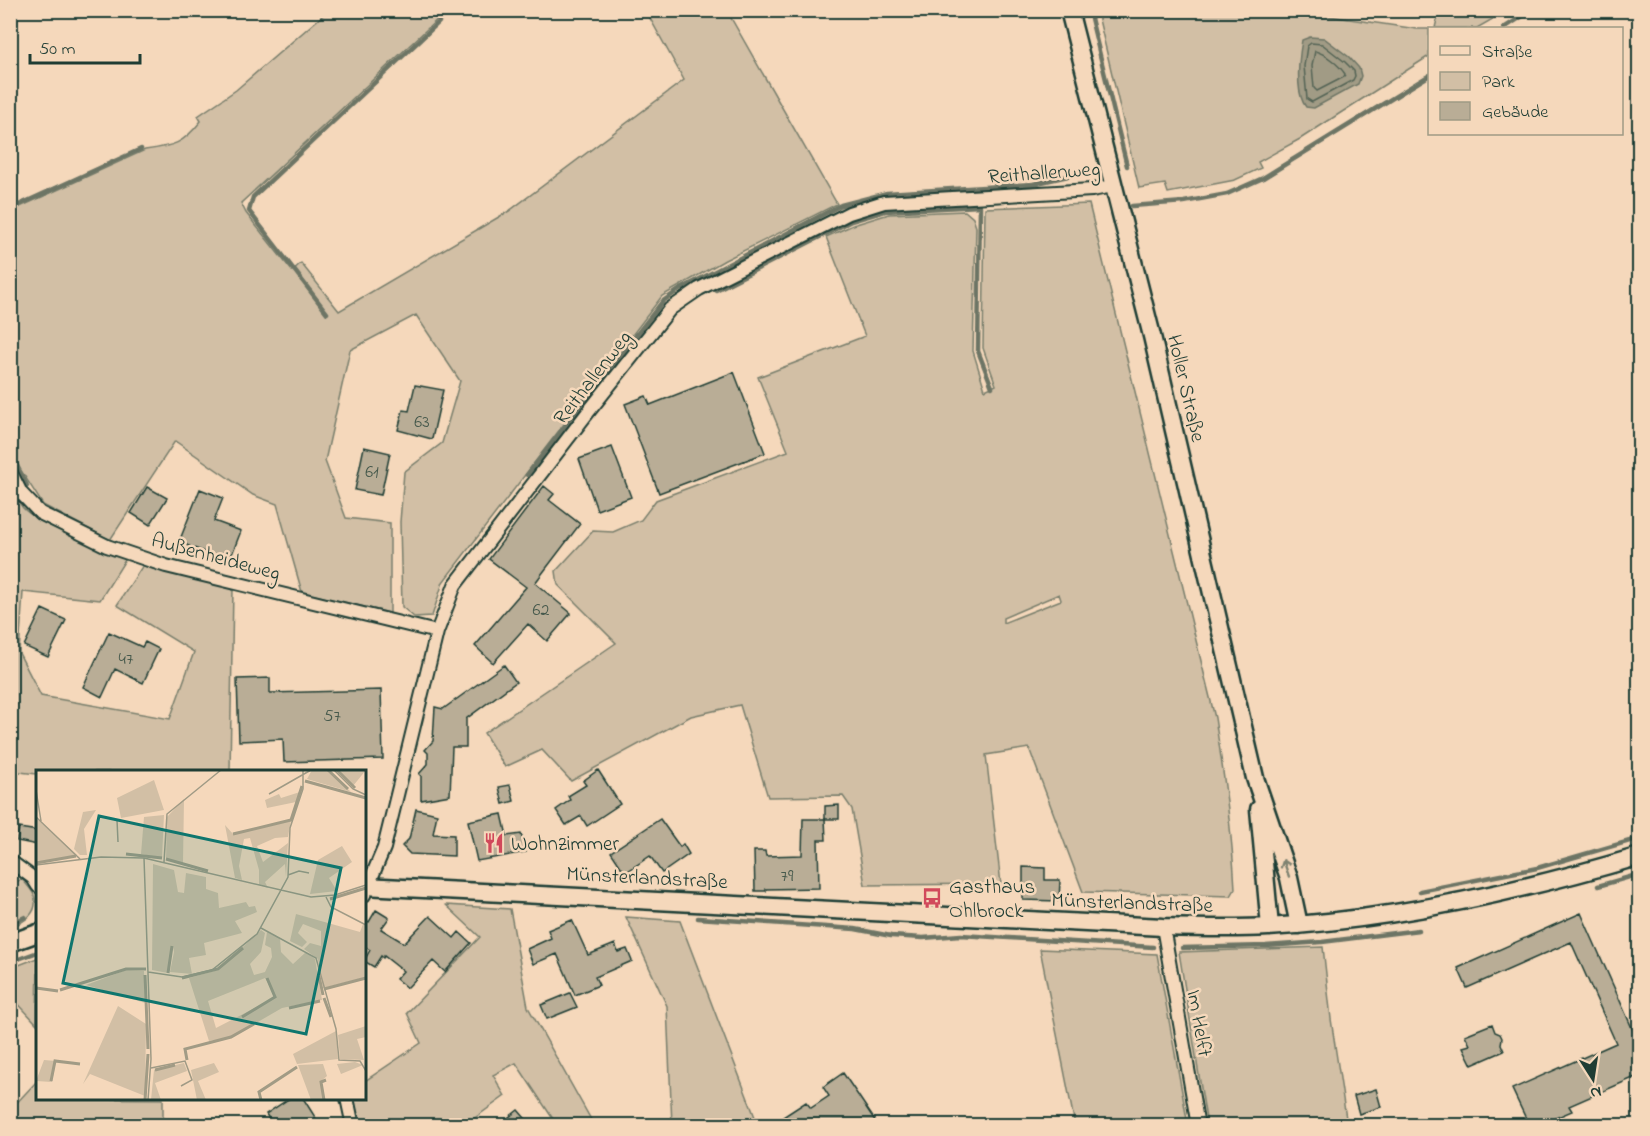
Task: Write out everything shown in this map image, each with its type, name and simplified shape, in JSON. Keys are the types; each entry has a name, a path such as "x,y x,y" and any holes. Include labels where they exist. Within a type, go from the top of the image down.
{"main road":[{"name":"Holler Straße","path":"1069,10 1152,336 1256,778 1289,878 1299,925"},
{"name":"Holler Straße","path":"1256,778 1270,927"},
{"name":"Münsterlandstraße","path":"366,889 1163,927 1270,927 1422,909 1561,879 1640,856"},
{"path":"10,943 36,934"}],"street":[{"name":"Reithallenweg","path":"366,889 384,848 437,632 455,585 670,309 699,290 849,213 884,202 1092,190 1113,186"},
{"name":"Außenheideweg","path":"10,471 21,493 40,513 108,546 166,566 437,632"},
{"path":"10,861 36,883"},
{"name":"Im Helft","path":"1163,927 1198,1125"},
{"path":"347,1100 352,1125"}],"green space":[{"path":"329,10 459,11 453,15 440,17 241,203 246,213 292,271 301,263 339,311 509,211 684,80 646,11 727,11 837,204 725,260 662,296 443,582 432,616 414,617 402,607 400,522 404,472 442,443 460,381 416,315 350,350 325,461 346,518 390,523 390,613 302,592 277,504 253,495 175,441 110,540 43,505 20,469 11,447 11,211 145,150 177,143 189,135 201,121 198,116 236,90"},
{"path":"1097,11 1295,11 1428,29 1428,57 1300,139 1258,162 1261,168 1235,180 1168,193 1165,184 1139,188"},
{"path":"1439,11 1484,11 1498,16 1479,27 1435,27"},
{"path":"1089,204 1215,718 1232,846 1235,889 1231,896 1083,892 1029,748 986,755 1001,884 865,885 852,809 843,796 768,797 740,705 691,716 571,781 542,750 505,767 484,733 616,643 558,585 556,571 593,531 613,532 641,520 656,500 788,451 758,377 865,336 826,237 853,225 889,214 965,211 973,218 976,227 973,351 985,390 996,385 983,348 985,208","holes":["1059,594 1061,600 1003,623 1003,618"]},
{"path":"10,487 23,508 31,515 72,536 127,557 100,600 23,592 19,653 41,696 170,719 194,652 117,605 143,565 233,588 230,770 36,770 36,774 11,771"},
{"path":"22,879 34,895 35,907 30,916 11,927 11,885"},
{"path":"446,905 510,909 528,1007 594,1125 557,1125 516,1063 493,1075 505,1096 465,1125 360,1125 354,1100 366,1100 366,1080 421,1043 407,1013 480,937"},
{"path":"626,917 680,921 758,1125 672,1125 667,1006"},
{"path":"1323,947 1347,1125 1207,1125 1179,952"},
{"path":"1040,949 1157,954 1188,1125 1075,1125"},
{"path":"36,959 36,1023 10,995 11,968"},
{"path":"36,1082 36,1100 163,1100 163,1125 11,1125 11,1109"}],"water":[{"path":"1310,37 1324,38 1349,57 1359,68 1361,76 1358,84 1314,108 1306,107 1302,101 1299,84 1302,40"}],"building":[{"path":"734,372 765,453 659,493 625,404 646,396 650,405"},
{"path":"415,385 443,390 432,439 398,430 403,410 409,411"},
{"path":"364,447 390,453 381,495 355,490"},
{"path":"612,447 631,497 597,510 579,459"},
{"path":"544,486 554,494 549,500 580,524 535,583 571,613 547,641 528,624 493,663 475,646 526,587 489,559"},
{"path":"147,487 167,498 150,525 131,513"},
{"path":"200,489 223,498 214,521 241,531 229,562 179,542"},
{"path":"42,609 66,620 48,657 24,646"},
{"path":"109,632 142,647 145,642 159,649 143,683 115,669 102,697 83,687"},
{"path":"504,665 516,682 466,719 466,747 452,747 450,795 421,800 421,776 419,774 428,764 428,753 425,750 433,741 435,707 443,709"},
{"path":"270,678 270,693 381,690 383,759 284,762 283,739 239,741 237,679"},
{"path":"598,770 620,804 587,826 581,816 566,825 556,810 570,800 568,796 586,785 583,781"},
{"path":"510,785 514,801 503,804 499,787"},
{"path":"839,805 839,819 825,819 825,806"},
{"path":"416,809 437,814 433,834 454,835 454,856 410,854 402,846 409,839"},
{"path":"502,814 507,836 521,834 526,852 477,861 468,821"},
{"path":"660,819 680,847 683,844 689,854 662,873 650,856 625,873 611,852"},
{"path":"803,819 825,819 826,840 818,840 819,888 755,891 754,851 765,851 766,856 802,855"},
{"path":"19,828 36,831 36,845 17,841"},
{"path":"1023,867 1045,868 1045,880 1060,880 1059,901 1023,900"},
{"path":"376,910 389,918 381,929 404,943 430,916 454,938 459,932 471,943 445,972 433,961 407,988 396,979 403,971 384,956 383,958 381,956 374,967 366,962 370,950 366,947 366,920 369,922"},
{"path":"1581,913 1640,1046 1640,1075 1569,1106 1572,1111 1539,1125 1529,1125 1512,1089 1616,1043 1571,942 1467,988 1458,968"},
{"path":"572,920 588,955 615,944 618,952 627,949 632,961 595,977 599,985 575,995 557,954 533,964 527,949 551,938 548,930"},
{"path":"570,993 577,1007 547,1019 541,1005"},
{"path":"1492,1024 1495,1032 1502,1038 1501,1044 1504,1051 1472,1065 1463,1047 1470,1045 1465,1035"},
{"path":"843,1073 878,1125 788,1125 783,1117 806,1102 811,1108 829,1096 823,1087"},
{"path":"1376,1089 1381,1107 1359,1114 1354,1096"},
{"path":"287,1100 304,1100 320,1125 268,1125 269,1119 266,1114"},
{"path":"518,1110 531,1125 499,1125"}],"waterway":[{"path":"1089,10 1127,166"},
{"path":"1506,27 1532,10"},
{"path":"327,313 249,211 253,197 439,22"},
{"path":"1132,206 1184,202 1227,194 1263,178 1428,76"},
{"path":"10,209 141,149"},
{"path":"527,475 663,301 679,290 841,205 887,193 1033,184 1068,176"},
{"path":"716,290 851,221 885,211 980,206 978,351 992,387"},
{"path":"10,452 27,486"},
{"path":"1420,891 1537,868 1640,838"},
{"path":"1598,886 1640,874"},
{"path":"10,924 25,917"},
{"path":"698,918 855,929 891,936 923,938 961,935 1153,947"},
{"path":"1182,948 1322,942 1419,930"},
{"path":"10,962 36,953"}],"place":[{"name":"Wohnzimmer","path":"494,843"},
{"name":"Gasthaus Ohlbrock","path":"932,898"}]}
